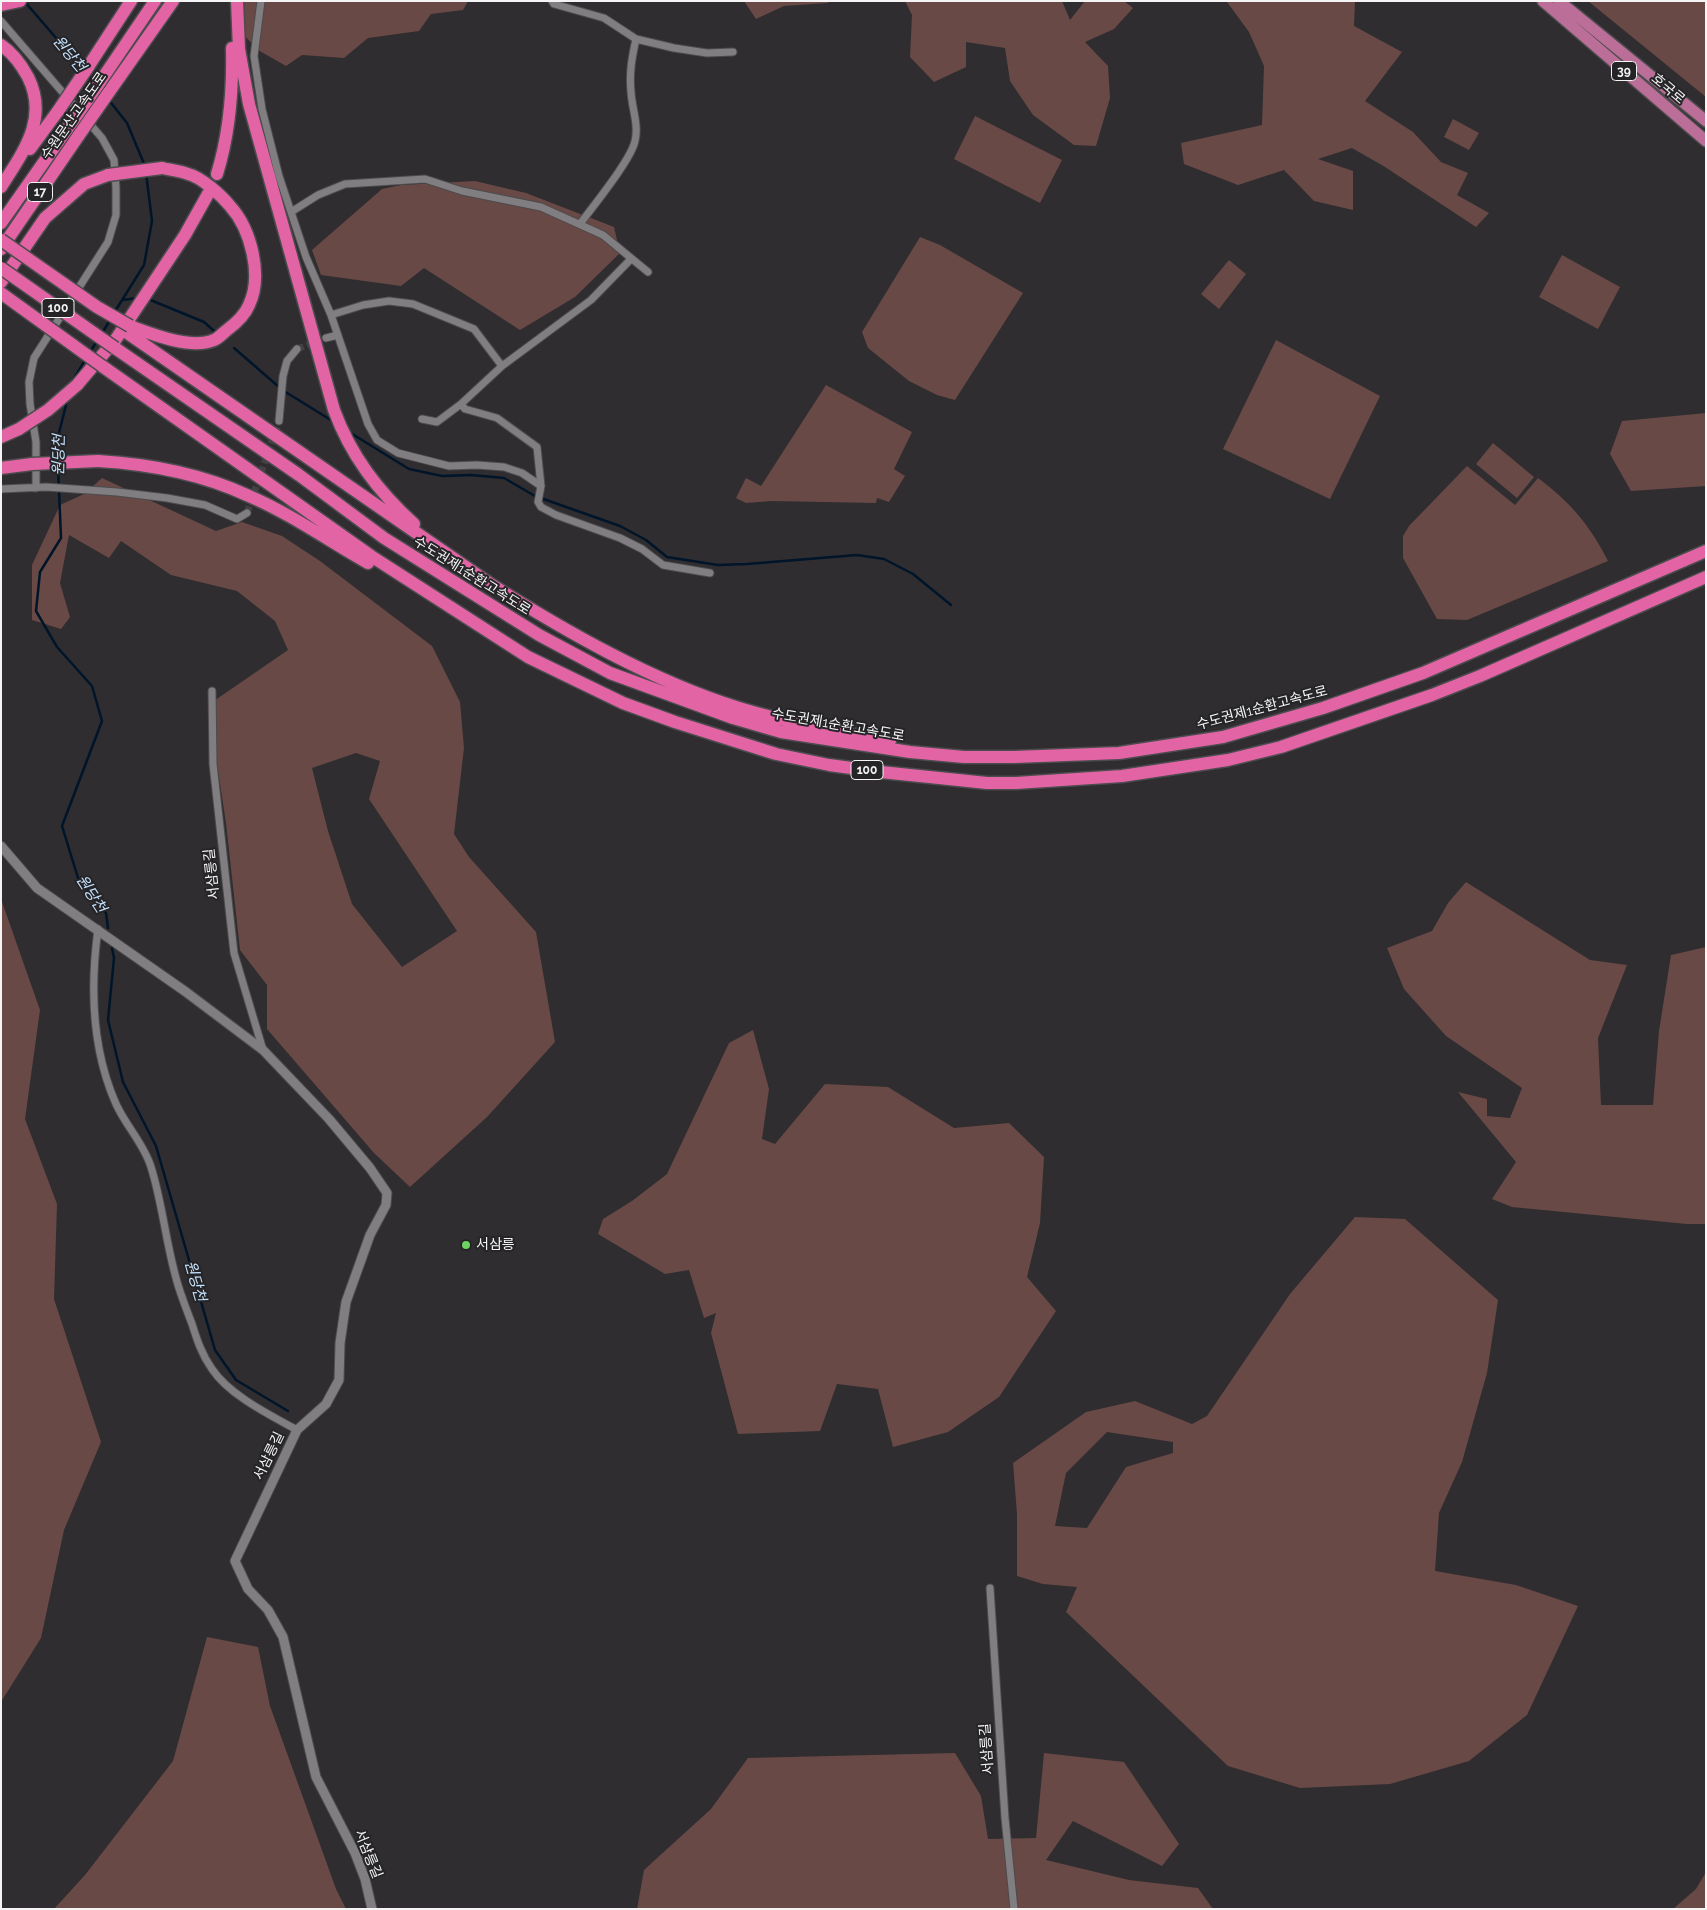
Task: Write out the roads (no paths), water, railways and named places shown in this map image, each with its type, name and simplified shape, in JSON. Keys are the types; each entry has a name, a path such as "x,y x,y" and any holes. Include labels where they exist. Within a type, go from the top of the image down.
{"highway":[{"path":"1,5 20,1"},
{"path":"1,188 58,111 131,1"},
{"name":"수원문산고속도로","path":"1,249 74,130 100,82 155,1"},
{"name":"수원문산고속도로","path":"1,223 74,130 109,92 172,1"},
{"path":"217,174 227,138 230,115 235,1"},
{"path":"235,1 239,49 249,104 329,395 345,438 361,466 386,498 419,528 514,599"},
{"path":"1,45 15,57 22,68 34,92 36,101 34,126 28,141 1,188"},
{"path":"1,282 45,218 84,184 108,175 162,168 190,174 212,188 231,206 247,231 253,258 255,282 249,306 235,324 214,340 193,343 168,340 128,329"},
{"path":"1,436 20,429 48,410 77,385 116,339 138,307 192,224 208,194"},
{"path":"1,240 359,494 548,620 669,681 737,707 771,717 838,732 989,757"},
{"name":"수도권제1순환고속도로","path":"1,268 299,475 384,538 539,635 610,673 732,718 782,732 910,752 964,757 1119,753 1223,737 1322,708 1432,669 1706,550"},
{"name":"100","path":"1,293 371,556 528,658 623,704 776,754 829,765 987,783 1016,783 1113,776 1176,769 1228,760 1280,747 1398,707 1472,679 1706,577"},
{"path":"1,468 32,464 98,461 139,464 202,478 250,496 287,515 482,628"}],"main road":[{"name":"호국로","path":"1543,1 1706,141"},
{"name":"호국로","path":"1559,1 1706,121"}],"street":[{"path":"261,1 254,56 264,119 306,257 331,315 368,424 377,440 398,453 449,466 477,465 504,467 522,473 540,489"},
{"path":"552,1 554,4 604,18 636,39 707,53 733,52"},
{"path":"1,21 102,138 114,160 116,215 108,242 34,358 29,382 30,404 36,442 36,488"},
{"path":"580,224 626,160 635,142 636,120 629,71 636,39"},
{"path":"291,212 318,195 345,184 425,179 462,191 541,207 603,235 648,272"},
{"path":"422,419 438,422 461,404 502,366 590,300 632,259"},
{"path":"331,315 363,305 389,301 413,304 474,329 502,366"},
{"path":"326,338 338,335"},
{"path":"280,421 283,376 287,361 297,349"},
{"path":"461,404 465,409 497,418 537,447 540,489 538,502 541,507 556,515 620,538 642,549 663,565 710,573"},
{"path":"1,489 46,487 167,498 206,505 237,519 247,513"},
{"name":"서삼릉길","path":"212,691 213,764 234,953 263,1050"},
{"name":"서삼릉길","path":"1,846 37,888 186,992 263,1050 329,1119 370,1168 387,1193 386,1205 370,1235 346,1302 340,1343 341,1369 339,1380 326,1404 297,1430 236,1561 248,1589 268,1610 283,1637 316,1777 355,1853 365,1879 372,1909"},
{"path":"98,930 94,959 95,1008 98,1044 106,1078 117,1105 142,1146 151,1166 178,1284 201,1350 212,1370 229,1387 257,1407 297,1430"},
{"name":"서삼릉길","path":"990,1588 1014,1909"}],"waterway":[{"name":"원당천","path":"25,2 82,68"},
{"name":"원당천","path":"87,74 95,84"},
{"name":"원당천","path":"108,99 127,123 145,166"},
{"name":"원당천","path":"114,313 144,265 152,221 146,173"},
{"path":"122,300 138,298"},
{"path":"148,299 204,322 214,331"},
{"name":"원당천","path":"101,335 110,320"},
{"name":"원당천","path":"90,352 97,341"},
{"path":"234,348 279,387"},
{"name":"원당천","path":"71,384 86,358"},
{"path":"284,391 334,422"},
{"name":"원당천","path":"57,459 57,441 67,401"},
{"path":"349,432 409,469 442,476 471,475 504,478 535,496 620,526 646,540 667,557 718,565 857,555 884,559 913,574 951,605"},
{"name":"원당천","path":"58,467 61,538 40,572 36,611 57,647 92,686 102,721 62,826 78,878 106,913 108,928"},
{"name":"원당천","path":"112,948 114,958 108,1020 123,1082 156,1146 215,1350 236,1380 288,1411"}],"tunnel":[{"path":"297,349 318,341"},
{"path":"247,513 279,421"}],"place":[{"name":"서삼릉","path":"466,1245"}]}
